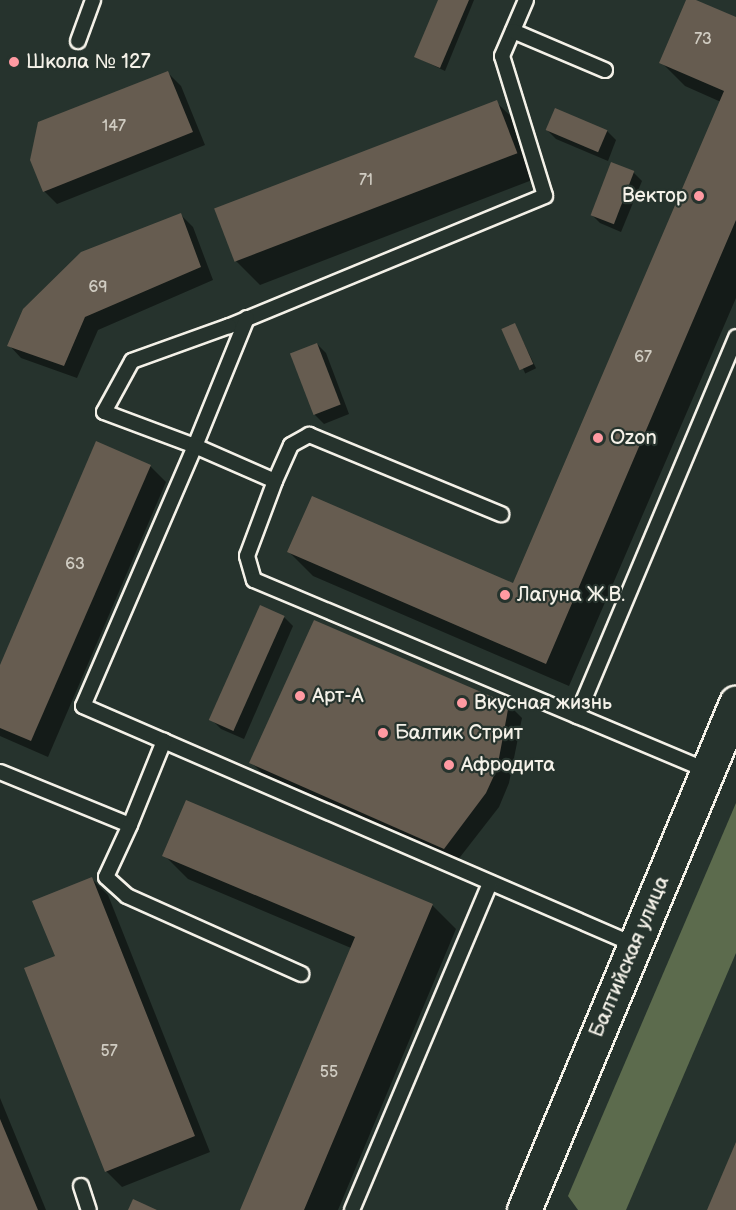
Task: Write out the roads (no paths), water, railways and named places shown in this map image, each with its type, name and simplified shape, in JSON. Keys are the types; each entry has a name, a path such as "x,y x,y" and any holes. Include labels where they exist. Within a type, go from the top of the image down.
{"main road":[{"name":"Балтийская улица","path":"524,1210 736,703"}],"lane":[{"path":"78,41 93,0"},
{"path":"275,481 195,446 104,412 132,361 247,318 545,196 502,56 526,0"},
{"path":"513,31 604,70"},
{"path":"247,318 195,446 83,706 635,945"},
{"path":"577,716 736,337"},
{"path":"501,514 309,435 291,445 247,556 254,580 707,770"},
{"path":"164,741 106,877 127,896 301,975"},
{"path":"0,772 130,825"},
{"path":"352,1210 490,883"},
{"path":"81,1186 90,1210"}],"place":[{"name":"Школа № 127","path":"14,62"},
{"name":"Вектор","path":"699,196"},
{"name":"Ozon","path":"598,438"},
{"name":"Лагуна Ж.В.","path":"505,595"},
{"name":"Арт-А","path":"300,696"},
{"name":"Вкусная жизнь","path":"462,703"},
{"name":"Балтик Стрит","path":"383,733"},
{"name":"Афродита","path":"449,765"}]}
